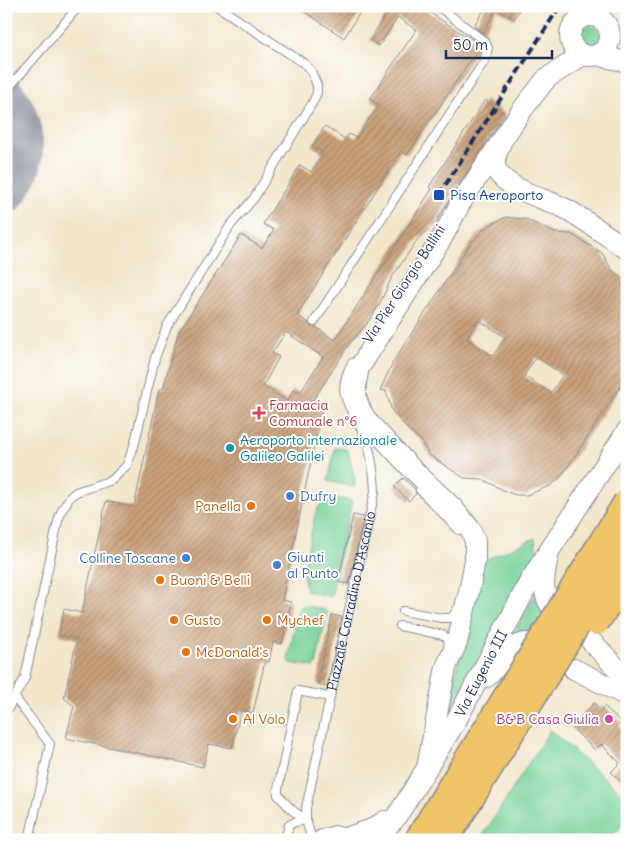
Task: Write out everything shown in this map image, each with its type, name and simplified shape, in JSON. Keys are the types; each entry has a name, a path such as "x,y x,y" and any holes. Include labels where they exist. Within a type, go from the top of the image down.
{"highway":[{"path":"418,840 627,502"},
{"path":"445,840 627,543"},
{"path":"449,840 521,744 606,607 627,583"}],"street":[{"path":"501,140 534,93 547,78 569,38 571,27 583,12 605,21 627,57"},
{"path":"547,78 606,48 605,21"},
{"path":"569,38 573,48 590,55 627,62"},
{"name":"Via Pier Giorgio Ballini","path":"501,140 495,158 500,176 513,185 568,210 627,249"},
{"name":"Via Pier Giorgio Ballini","path":"355,367 442,238 460,204 501,140"},
{"name":"Via Pier Giorgio Ballini","path":"460,204 471,195 487,187 513,185"},
{"path":"355,367 355,388 358,405 367,421 391,448 467,524 475,541 475,560 459,634 448,663 426,768"},
{"path":"550,605 544,585 544,572 553,544 627,431"},
{"name":"Via Eugenio III","path":"374,840 394,820 404,805 472,690 513,612 553,544"},
{"path":"591,642 627,679"},
{"path":"472,690 515,647 528,643"},
{"path":"574,669 627,696"},
{"name":"Via Eugenio III","path":"322,840 335,836 347,839 370,830 384,822 404,805"}],"lane":[{"path":"6,91 79,6"},
{"path":"6,712 25,678 58,521 65,503 76,492 112,480 127,465 134,446 155,358 167,326 230,226 254,198 295,134 317,93 315,78 305,64 217,6"},
{"path":"314,322 485,60 488,48 485,42 438,6"},
{"name":"Piazzale Corradino D'Ascanio","path":"312,840 306,820 306,808 375,491 364,434 348,407 344,393 346,381 355,367"},
{"path":"391,448 405,474"},
{"path":"417,487 465,538"},
{"path":"403,611 450,618 456,611 460,595"},
{"path":"400,626 445,636 450,645 448,663"},
{"path":"306,820 292,810 278,795 278,788 298,691 330,697"},
{"path":"15,698 50,744 30,840"},
{"path":"285,840 289,825 306,820"}],"green space":[{"path":"590,26 597,29 600,36 597,43 590,46 583,43 580,36 583,29"},
{"path":"335,448 348,451 355,481 355,486 353,487 328,481"},
{"path":"325,496 352,501 331,597 306,591 303,573 315,514"},
{"path":"535,538 536,548 538,549 444,720 456,672 478,563"},
{"path":"536,593 546,612 532,636 511,639"},
{"path":"303,605 327,612 314,667 291,663 288,659 299,608"},
{"path":"550,730 627,798 627,819 609,840 480,840"}],"building":[{"path":"296,6 364,6 344,38"},
{"name":"Aeroporto internazionale Galileo Galilei","path":"382,6 420,6 468,36 480,46 407,155 401,151 297,315 309,323 311,327 316,327 335,340 432,189 429,187 485,100 505,114 436,222 417,240 391,279 379,305 366,325 350,343 312,402 322,408 282,600 291,602 282,644 273,642 269,662 265,661 253,713 241,710 232,748 209,744 203,767 66,738 74,706 64,698 77,639 59,635 64,609 82,613 106,501 134,507 159,389 163,389 178,333 241,235 262,248 274,230 263,224 300,165 311,172 323,153 312,146 325,126 345,139 349,134 356,138 379,105 370,99 416,30 398,17 379,46 370,40 388,11","holes":["286,332 323,357 300,393 293,390 287,401 263,386 279,357 272,353"]},
{"path":"486,6 521,6 514,19 497,9 483,33 474,26"},
{"path":"506,217 528,220 554,233 571,234 602,253 612,270 627,281 627,377 559,479 550,486 527,495 516,495 482,479 464,478 429,455 420,439 410,432 392,411 386,391 380,390 393,362 472,241 486,227","holes":["479,320 505,337 493,356 466,338","536,357 563,375 551,393 524,376"]},
{"path":"403,478 415,489 416,494 409,501 394,487"},
{"path":"353,515 364,517 349,584 338,582"},
{"path":"332,615 342,617 327,686 317,684"},
{"path":"594,703 601,710 604,706 621,722 619,725 627,732 627,787 611,772 620,763 601,744 595,750 571,727"}],"taxiway":[{"path":"6,96 20,121 23,141 19,173 6,194"}],"railway":[{"path":"439,195 560,6"}],"place":[{"name":"Pisa Aeroporto","path":"439,195"},
{"name":"Farmacia Comunale n°6","path":"259,413"},
{"name":"Aeroporto internazionale Galileo Galilei","path":"230,448"},
{"name":"Dufry","path":"290,496"},
{"name":"Panella","path":"251,506"},
{"name":"Colline Toscane","path":"186,558"},
{"name":"Giunti al Punto","path":"277,565"},
{"name":"Buoni & Belli","path":"160,580"},
{"name":"Gusto","path":"174,620"},
{"name":"Mychef","path":"267,620"},
{"name":"McDonald's","path":"186,652"},
{"name":"Al Volo","path":"233,719"},
{"name":"B&B Casa Giulia","path":"609,719"}]}
